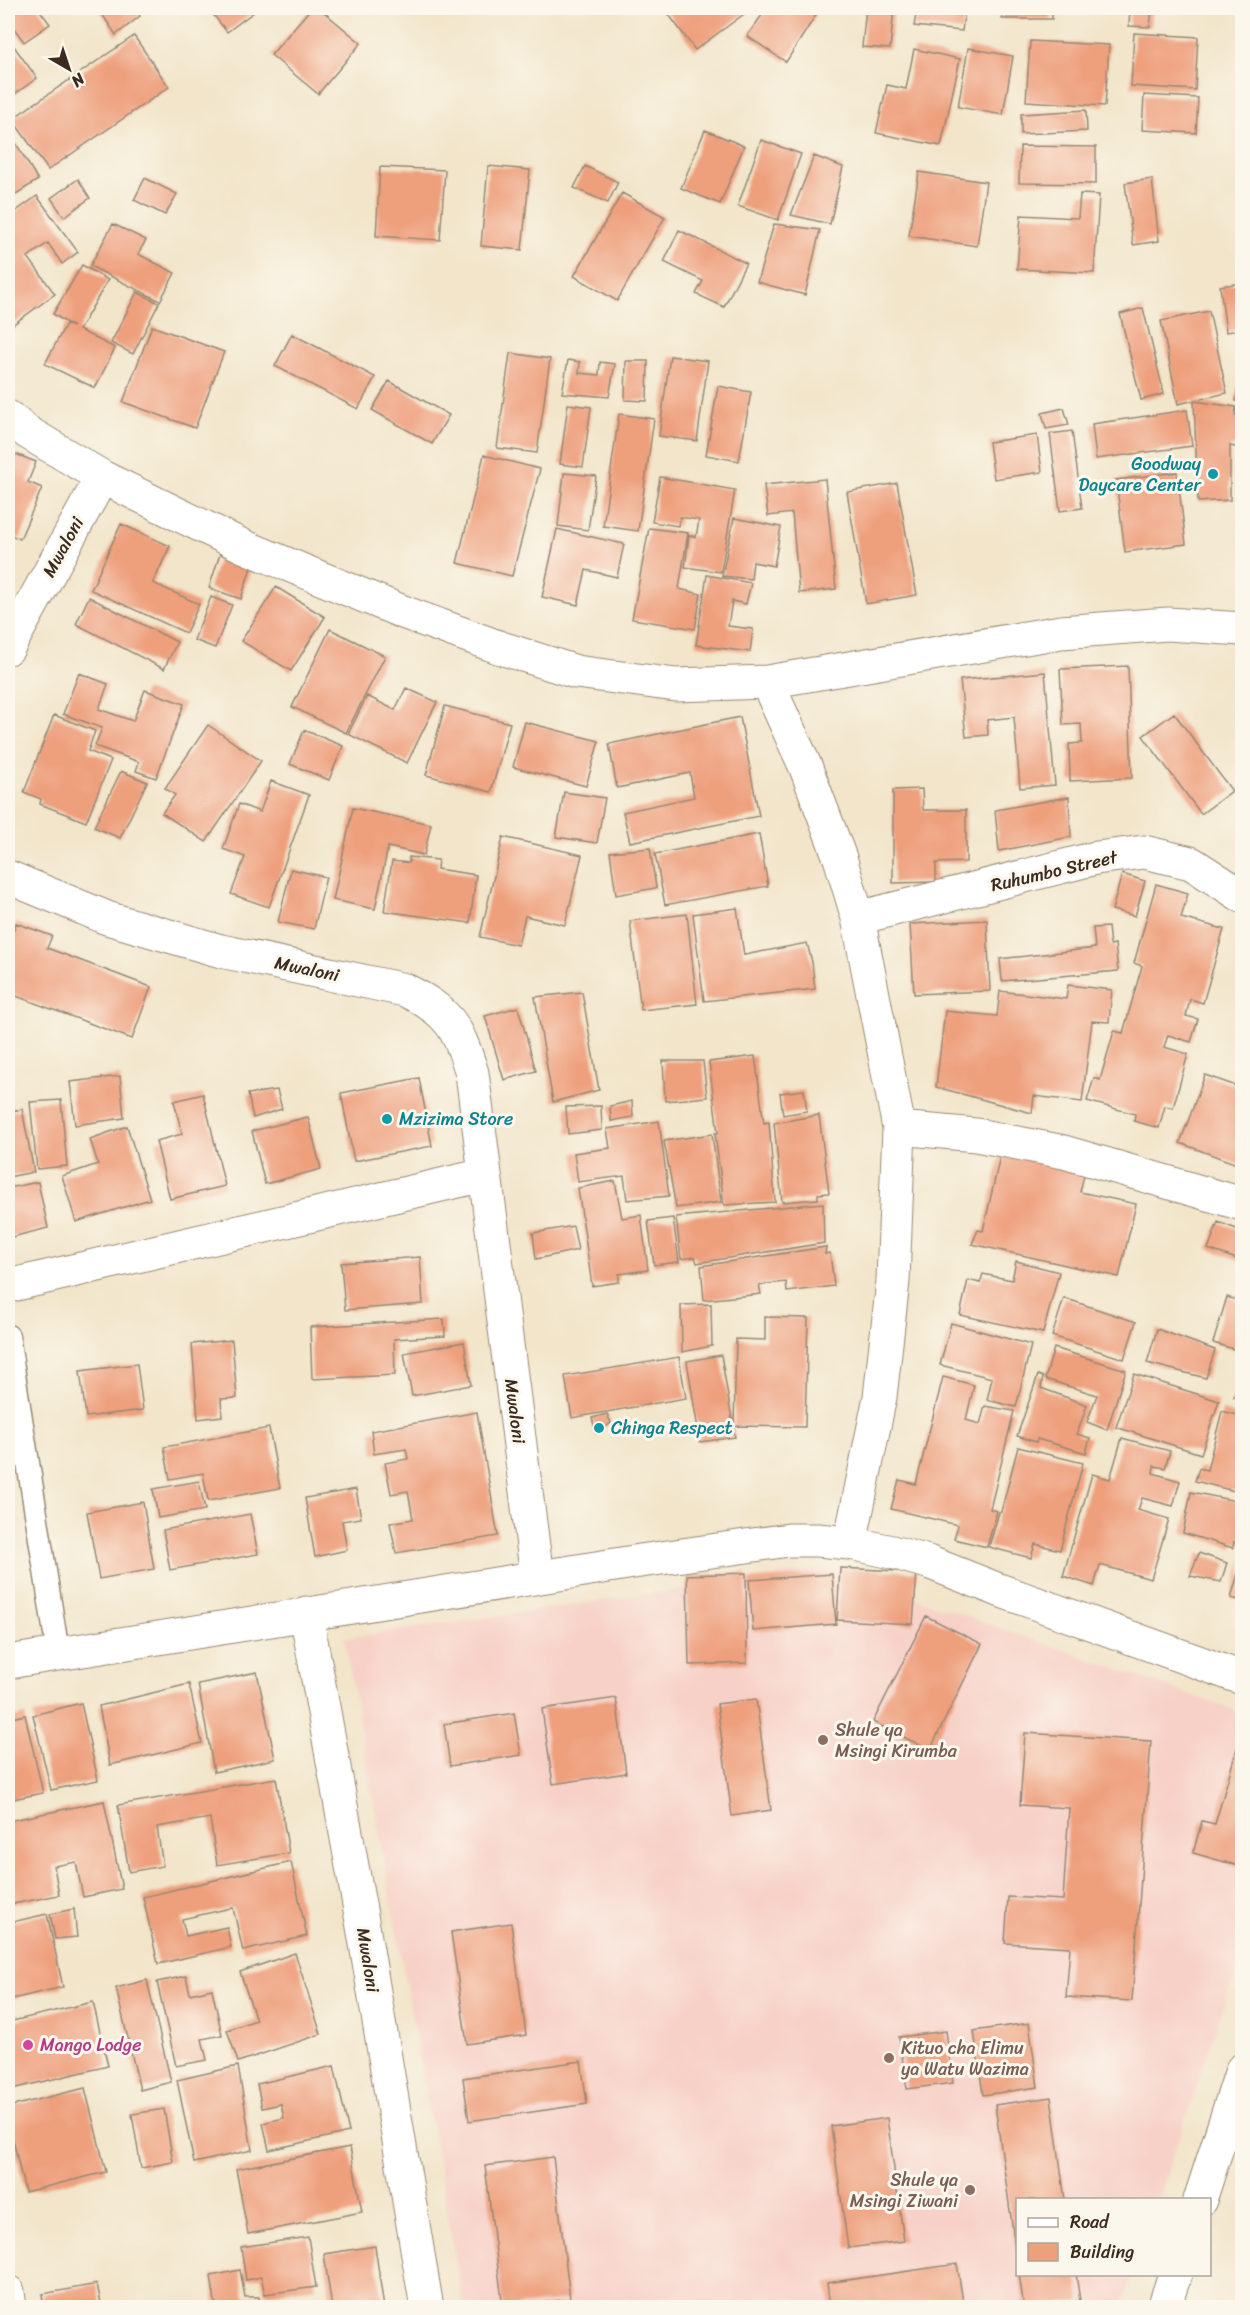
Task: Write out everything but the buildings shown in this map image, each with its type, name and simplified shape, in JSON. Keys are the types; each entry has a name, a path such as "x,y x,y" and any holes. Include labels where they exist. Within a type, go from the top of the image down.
{"street":[{"path":"8,417 27,432 102,477 243,546 403,612 498,647 576,672 676,685 767,682 1061,632 1168,624 1242,629"},
{"name":"Mwaloni","path":"8,648 102,477"},
{"path":"767,682 806,768 840,858 858,918 899,1128 893,1281 880,1397 850,1543"},
{"name":"Ruhumbo Street","path":"858,918 1096,858 1144,852 1191,863 1242,896"},
{"name":"Mwaloni","path":"8,877 107,918 221,951 405,990 429,1002 447,1018 461,1038 472,1073 537,1577"},
{"path":"899,1128 976,1136 1064,1152 1242,1204"},
{"path":"8,1286 484,1174"},
{"path":"8,1662 306,1613 789,1540 850,1543 892,1551 928,1562 1242,1678"},
{"name":"Mwaloni","path":"306,1613 364,1932 427,2307"},
{"path":"1200,2198 1242,2070"},
{"path":"1164,2307 1174,2276"},
{"path":"8,2292 10,2307"}],"lane":[{"path":"8,1336 58,1653"}],"shaded area":[{"path":"830,1568 1242,1713 1242,1953 1158,2198 1016,2198 1016,2276 1133,2276 1121,2307 464,2307 344,1638"}],"place":[{"name":"Goodway Daycare Center","path":"1213,474"},
{"name":"Mzizima Store","path":"387,1119"},
{"name":"Chinga Respect","path":"599,1428"},
{"name":"Shule ya Msingi Kirumba","path":"823,1740"},
{"name":"Mango Lodge","path":"28,2045"},
{"name":"Kituo cha Elimu ya Watu Wazima","path":"889,2058"},
{"name":"Shule ya Msingi Ziwani","path":"970,2190"}]}
